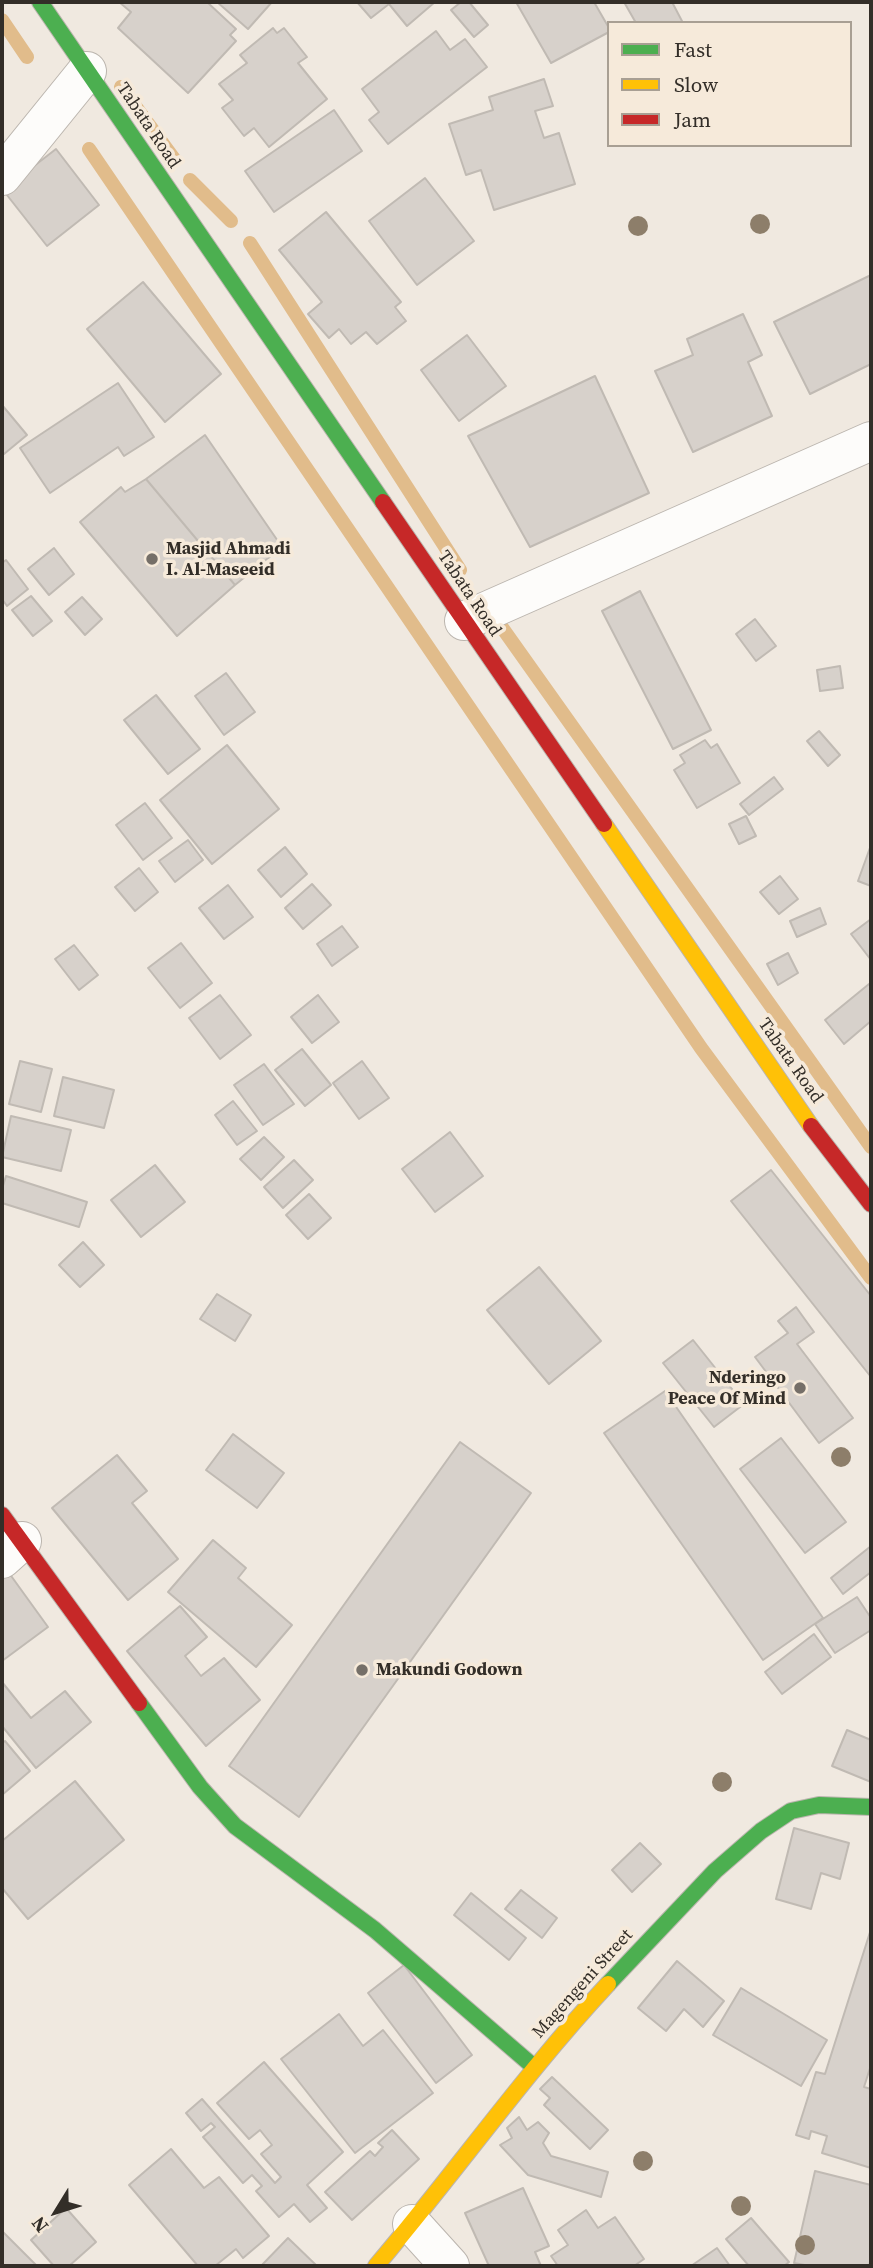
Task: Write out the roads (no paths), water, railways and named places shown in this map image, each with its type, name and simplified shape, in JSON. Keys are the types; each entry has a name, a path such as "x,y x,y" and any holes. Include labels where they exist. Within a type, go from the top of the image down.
{"main road":[{"name":"Tabata Road","path":"40,2 813,1128 871,1204"},
{"path":"9,1538 200,1787 235,1826 375,1930 534,2067"},
{"name":"Magengeni Street","path":"376,2266 534,2067 661,1926 715,1871 761,1831 791,1811 818,1805 871,1807"}],"street":[{"path":"2,176 87,71"},
{"path":"464,621 871,441"},
{"path":"412,2224 450,2266"}],"waterway":[{"path":"2,20 27,57"},
{"path":"121,87 174,159"},
{"path":"89,149 701,1048 871,1278"},
{"path":"190,180 231,221"},
{"path":"250,243 460,570"},
{"path":"491,612 871,1147"}],"place":[{"name":"Masjid Ahmadi I. Al-Maseeid","path":"152,559"},
{"name":"Nderingo Peace Of Mind","path":"800,1388"},
{"name":"Makundi Godown","path":"362,1670"}]}
